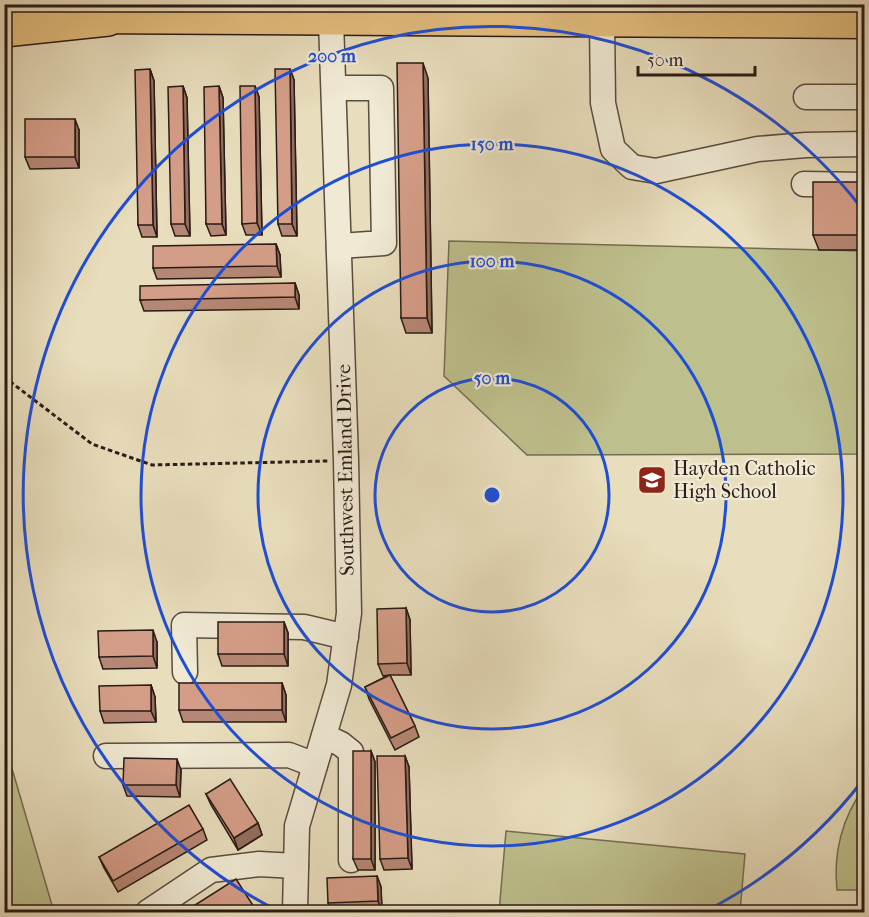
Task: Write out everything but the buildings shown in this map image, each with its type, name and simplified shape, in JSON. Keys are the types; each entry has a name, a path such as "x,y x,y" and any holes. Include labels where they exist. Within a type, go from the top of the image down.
{"highway":[{"path":"4,30 106,12"}],"main road":[{"path":"4,15 49,11 283,12 331,21 406,13 602,22 864,24"}],"street":[{"name":"Southwest Emland Drive","path":"294,912 297,826 339,685 349,613 331,21"},
{"path":"602,22 603,103 613,149 632,167 656,171 759,149 864,144"},
{"path":"334,88 381,88 384,243 339,246"},
{"path":"806,97 864,97"},
{"path":"804,184 864,185"},
{"path":"185,672 184,625 304,627 346,637"},
{"path":"324,736 341,744 351,753 351,860"},
{"path":"106,756 289,755 315,765"},
{"path":"148,912 212,870 259,864 296,866"}],"path":[{"path":"4,377 92,444 152,465 346,460"}],"green space":[{"path":"449,241 864,251 864,454 527,455 444,376"},
{"path":"5,755 13,772 54,912 8,912 5,902"},
{"path":"864,788 864,890 837,890 836,863 841,836 850,811"},
{"path":"506,831 745,854 740,912 499,912"}],"place":[{"name":"Hayden Catholic High School","path":"652,480"}]}
